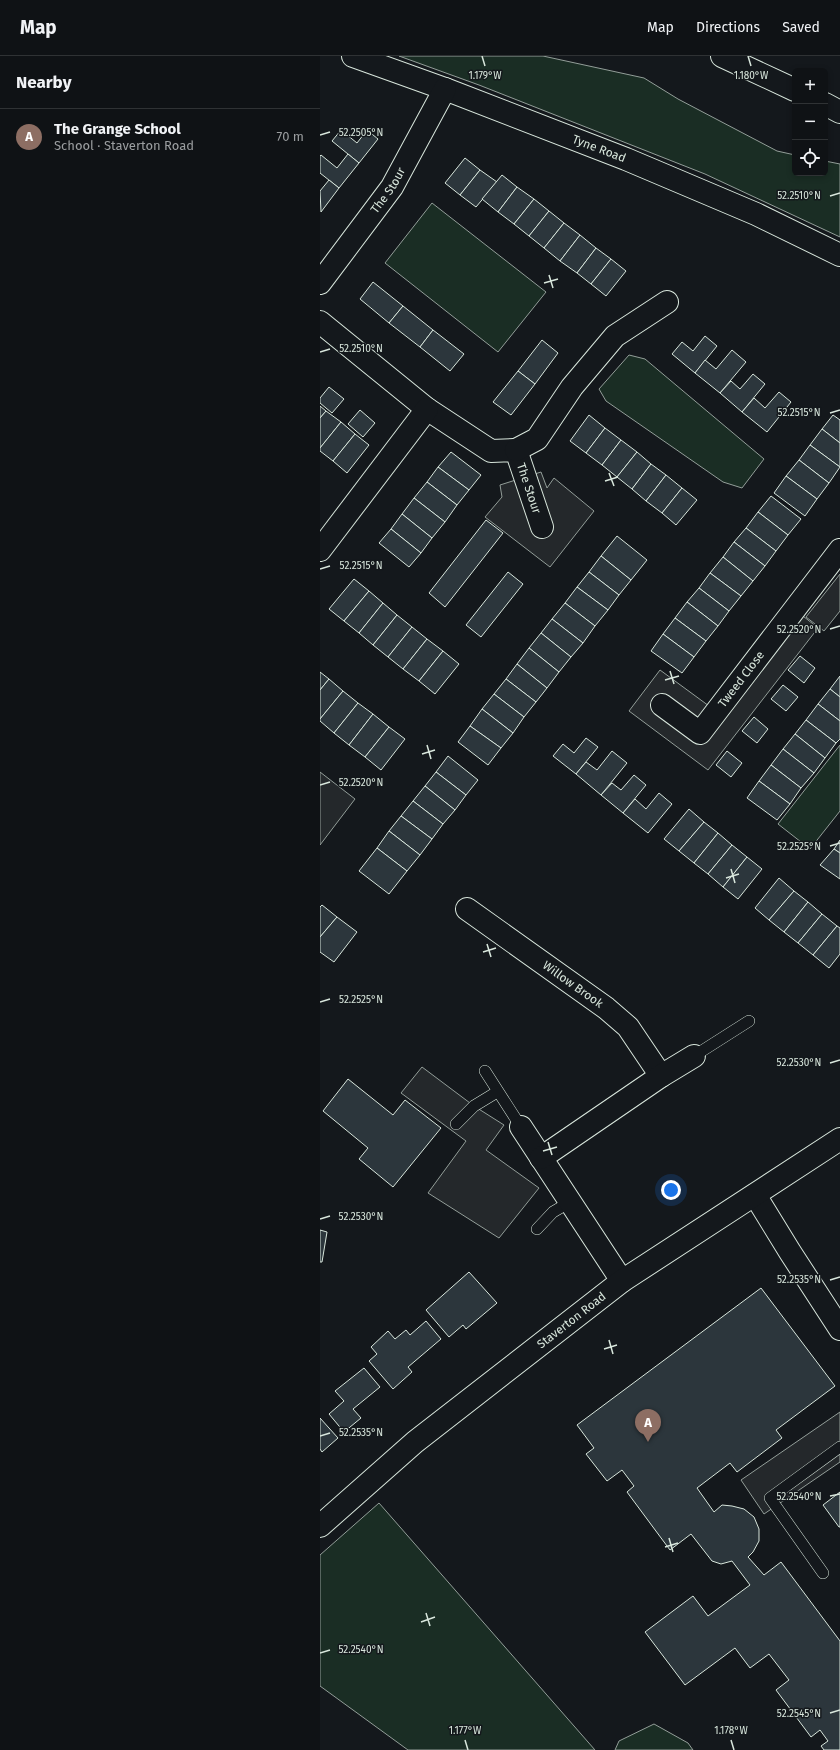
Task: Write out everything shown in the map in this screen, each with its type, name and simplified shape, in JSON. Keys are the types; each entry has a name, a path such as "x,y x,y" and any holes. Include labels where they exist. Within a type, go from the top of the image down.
{"main road":[{"name":"Tyne Road","path":"353,56 445,89 633,162 756,214 840,255"},
{"path":"722,56 792,89"},
{"name":"The Stour","path":"320,283 392,187 445,89"},
{"path":"828,106 840,112"},
{"name":"The Stour","path":"320,322 427,409 491,451 516,450 537,439 572,387 616,336 667,302"},
{"path":"320,550 427,409"},
{"name":"The Stour","path":"516,450 542,527"},
{"name":"Tweed Close","path":"662,705 700,733 840,550"},
{"name":"Willow Brook","path":"467,909 606,1008 628,1027 661,1076"},
{"path":"540,1158 661,1076 694,1056"},
{"path":"521,1127 622,1281"},
{"name":"Staverton Road","path":"320,1526 415,1442 622,1281 840,1139"},
{"path":"755,1195 840,1329"}],"lane":[{"path":"694,1056 749,1021"},
{"path":"485,1072 521,1127"},
{"path":"456,1124 474,1106 497,1092"},
{"path":"537,1229 553,1212 570,1202"},
{"path":"823,1573 770,1498 840,1447"}],"green space":[{"path":"399,56 543,56 644,78 678,99 777,151 792,154 792,176 828,176 828,162 840,164 840,237 705,174 479,85"},
{"path":"432,203 546,292 498,352 385,263"},
{"path":"629,355 645,359 764,459 742,488 723,482 606,401 599,389"},
{"path":"840,745 840,811 810,849 778,824"},
{"path":"379,1503 595,1750 408,1750 320,1686 320,1555"},
{"path":"654,1724 688,1743 693,1750 615,1750 619,1741"}],"shaded area":[{"path":"541,472 547,488 554,478 594,511 550,567 485,517 502,497 500,485"},
{"path":"840,574 840,611 824,631 806,617"},
{"path":"803,616 818,628 708,770 629,711 660,670 724,717"},
{"path":"320,772 355,799 320,845"},
{"path":"422,1067 474,1106 504,1125 486,1150 539,1188 499,1238 428,1193 466,1141 401,1093"},
{"path":"840,1412 840,1462 764,1514 741,1480"}],"building":[{"path":"341,130 357,143 367,130 378,139 359,163 332,141"},
{"path":"348,154 359,163 339,188 320,173 320,156 321,155 337,168"},
{"path":"465,158 480,170 460,195 445,183"},
{"path":"480,170 497,182 476,207 460,195"},
{"path":"502,175 517,187 498,212 482,199"},
{"path":"329,180 339,188 321,212 320,191"},
{"path":"517,187 534,199 514,224 498,212"},
{"path":"534,199 549,211 529,236 514,224"},
{"path":"549,211 564,223 544,248 529,236"},
{"path":"564,223 580,235 560,261 544,248"},
{"path":"580,235 596,248 577,273 560,261"},
{"path":"596,248 611,259 591,284 577,273"},
{"path":"611,259 626,271 606,296 591,284"},
{"path":"373,282 403,306 389,323 360,299"},
{"path":"403,306 433,330 420,347 389,323"},
{"path":"433,330 464,354 450,371 420,347"},
{"path":"705,336 717,346 695,373 672,354 682,342 693,351"},
{"path":"542,340 558,353 535,384 518,371"},
{"path":"732,350 746,362 720,393 695,373 705,360 716,369"},
{"path":"518,371 535,384 511,415 493,402"},
{"path":"753,374 765,384 742,412 720,393 731,381 740,389"},
{"path":"329,387 344,399 332,413 320,403 320,398"},
{"path":"779,392 791,402 767,432 742,412 754,398 765,408"},
{"path":"320,406 326,411 320,418"},
{"path":"360,410 375,423 363,437 348,424"},
{"path":"326,411 341,422 320,448 320,418"},
{"path":"589,415 605,428 586,453 570,441"},
{"path":"833,415 840,420 840,443 822,429"},
{"path":"341,422 355,434 333,461 320,451 320,448"},
{"path":"605,428 621,440 602,465 586,453"},
{"path":"822,429 840,443 840,467 810,445"},
{"path":"355,434 369,445 347,473 333,461"},
{"path":"621,440 637,452 617,477 602,465"},
{"path":"810,445 840,467 829,483 799,460"},
{"path":"451,452 481,475 469,490 438,467"},
{"path":"637,452 651,464 632,489 617,477"},
{"path":"799,460 829,483 817,499 786,476"},
{"path":"651,464 666,475 646,501 632,489"},
{"path":"438,467 469,490 457,505 427,482"},
{"path":"666,475 682,488 662,513 646,501"},
{"path":"786,476 817,499 805,516 774,493"},
{"path":"427,482 457,505 445,522 414,498"},
{"path":"682,488 697,500 676,525 662,513"},
{"path":"771,496 801,519 788,535 758,512"},
{"path":"414,498 445,522 432,538 402,514"},
{"path":"758,512 788,535 776,551 746,528"},
{"path":"402,514 432,538 421,553 391,529"},
{"path":"486,520 503,533 445,607 429,593"},
{"path":"746,528 776,551 765,566 734,542"},
{"path":"391,529 421,553 409,567 379,543"},
{"path":"617,536 647,560 631,580 601,556"},
{"path":"734,542 765,566 753,581 723,557"},
{"path":"601,556 631,580 619,595 589,572"},
{"path":"723,557 753,581 741,596 710,573"},
{"path":"508,572 523,584 481,637 466,625"},
{"path":"589,572 619,595 608,610 577,587"},
{"path":"710,573 741,596 729,611 699,588"},
{"path":"354,579 369,591 344,621 329,609"},
{"path":"577,587 608,610 595,626 565,603"},
{"path":"699,588 729,611 718,626 687,602"},
{"path":"369,591 383,603 359,633 344,621"},
{"path":"687,602 718,626 706,641 675,618"},
{"path":"383,603 397,615 373,645 359,633"},
{"path":"565,603 595,626 583,643 552,619"},
{"path":"397,615 412,627 388,657 373,645"},
{"path":"675,618 706,641 694,657 663,634"},
{"path":"552,619 583,643 571,657 541,633"},
{"path":"412,627 427,639 403,669 388,657"},
{"path":"541,633 571,657 559,672 529,648"},
{"path":"663,634 694,657 682,673 651,651"},
{"path":"427,639 443,651 419,681 403,669"},
{"path":"529,648 559,672 547,688 517,664"},
{"path":"443,651 459,664 435,694 419,681"},
{"path":"800,656 815,668 804,683 788,670"},
{"path":"517,664 547,688 536,702 506,679"},
{"path":"320,672 329,679 320,690"},
{"path":"840,676 840,697 830,689"},
{"path":"329,679 343,691 320,719 320,690"},
{"path":"506,679 536,702 524,717 494,694"},
{"path":"783,685 798,697 786,711 771,699"},
{"path":"830,689 840,697 840,721 818,704"},
{"path":"343,691 358,703 334,733 320,721 320,719"},
{"path":"494,694 524,717 513,733 482,709"},
{"path":"358,703 373,714 349,745 334,733"},
{"path":"818,704 840,721 840,739 836,743 806,720"},
{"path":"482,709 513,733 501,748 470,726"},
{"path":"373,714 389,727 365,757 349,745"},
{"path":"754,717 768,729 757,743 742,731"},
{"path":"806,720 836,743 825,758 795,734"},
{"path":"470,726 501,748 488,765 458,742"},
{"path":"389,727 405,739 381,770 365,757"},
{"path":"795,734 825,758 814,773 783,749"},
{"path":"586,738 598,747 576,774 553,756 563,744 574,753"},
{"path":"783,749 814,773 801,788 771,765"},
{"path":"612,751 627,763 601,795 576,774 586,762 597,770"},
{"path":"727,751 742,763 731,777 716,765"},
{"path":"448,756 478,780 466,795 436,772"},
{"path":"771,765 801,788 790,804 759,781"},
{"path":"436,772 466,795 455,810 425,786"},
{"path":"634,775 646,785 623,813 601,795 612,783 621,790"},
{"path":"759,781 790,804 777,820 747,798"},
{"path":"425,786 455,810 443,824 413,801"},
{"path":"659,793 672,804 648,833 623,813 635,799 646,809"},
{"path":"413,801 443,824 432,839 401,816"},
{"path":"689,809 704,822 679,851 664,839"},
{"path":"401,816 432,839 420,855 389,831"},
{"path":"704,822 718,833 694,863 679,851"},
{"path":"389,831 420,855 407,871 377,848"},
{"path":"718,833 732,845 708,874 694,863"},
{"path":"840,840 840,853 834,849"},
{"path":"732,845 747,857 723,887 708,874"},
{"path":"377,848 407,871 389,894 359,871"},
{"path":"834,849 840,853 840,879 820,865"},
{"path":"747,857 762,869 738,899 723,887"},
{"path":"779,878 794,891 769,920 755,908"},
{"path":"794,891 808,902 784,932 769,920"},
{"path":"808,902 822,914 798,943 784,932"},
{"path":"322,905 337,917 320,937 320,907"},
{"path":"822,914 837,926 813,955 798,943"},
{"path":"337,917 357,932 334,962 320,952 320,937"},
{"path":"837,926 840,928 840,954 829,968 813,955"},
{"path":"348,1079 393,1115 405,1100 441,1128 393,1187 359,1159 368,1148 323,1111"},
{"path":"320,1230 327,1232 322,1262 320,1262"},
{"path":"469,1272 497,1303 466,1329 463,1325 449,1337 426,1310"},
{"path":"761,1288 835,1386 776,1430 782,1438 737,1472 730,1463 697,1488 714,1512 722,1505 732,1506 744,1509 754,1517 759,1529 759,1541 753,1552 748,1557 764,1575 781,1562 840,1641 840,1750 824,1750 821,1746 828,1741 820,1730 811,1737 776,1690 789,1680 769,1654 750,1668 735,1648 685,1685 645,1632 693,1596 708,1616 750,1585 732,1561 721,1564 712,1561 691,1534 670,1550 627,1492 634,1486 622,1470 607,1481 586,1454 594,1448 577,1425"},
{"path":"426,1321 441,1339 408,1367 412,1372 393,1389 369,1361 377,1354 371,1347 388,1331 395,1339 406,1330 410,1335"},
{"path":"364,1368 380,1387 353,1409 361,1418 344,1432 329,1414 344,1401 335,1391"},
{"path":"320,1418 338,1438 322,1452 320,1449"},
{"path":"840,1492 840,1527 839,1527 823,1505"}],"place":[{"name":"The Grange School","path":"648,1442"}]}
